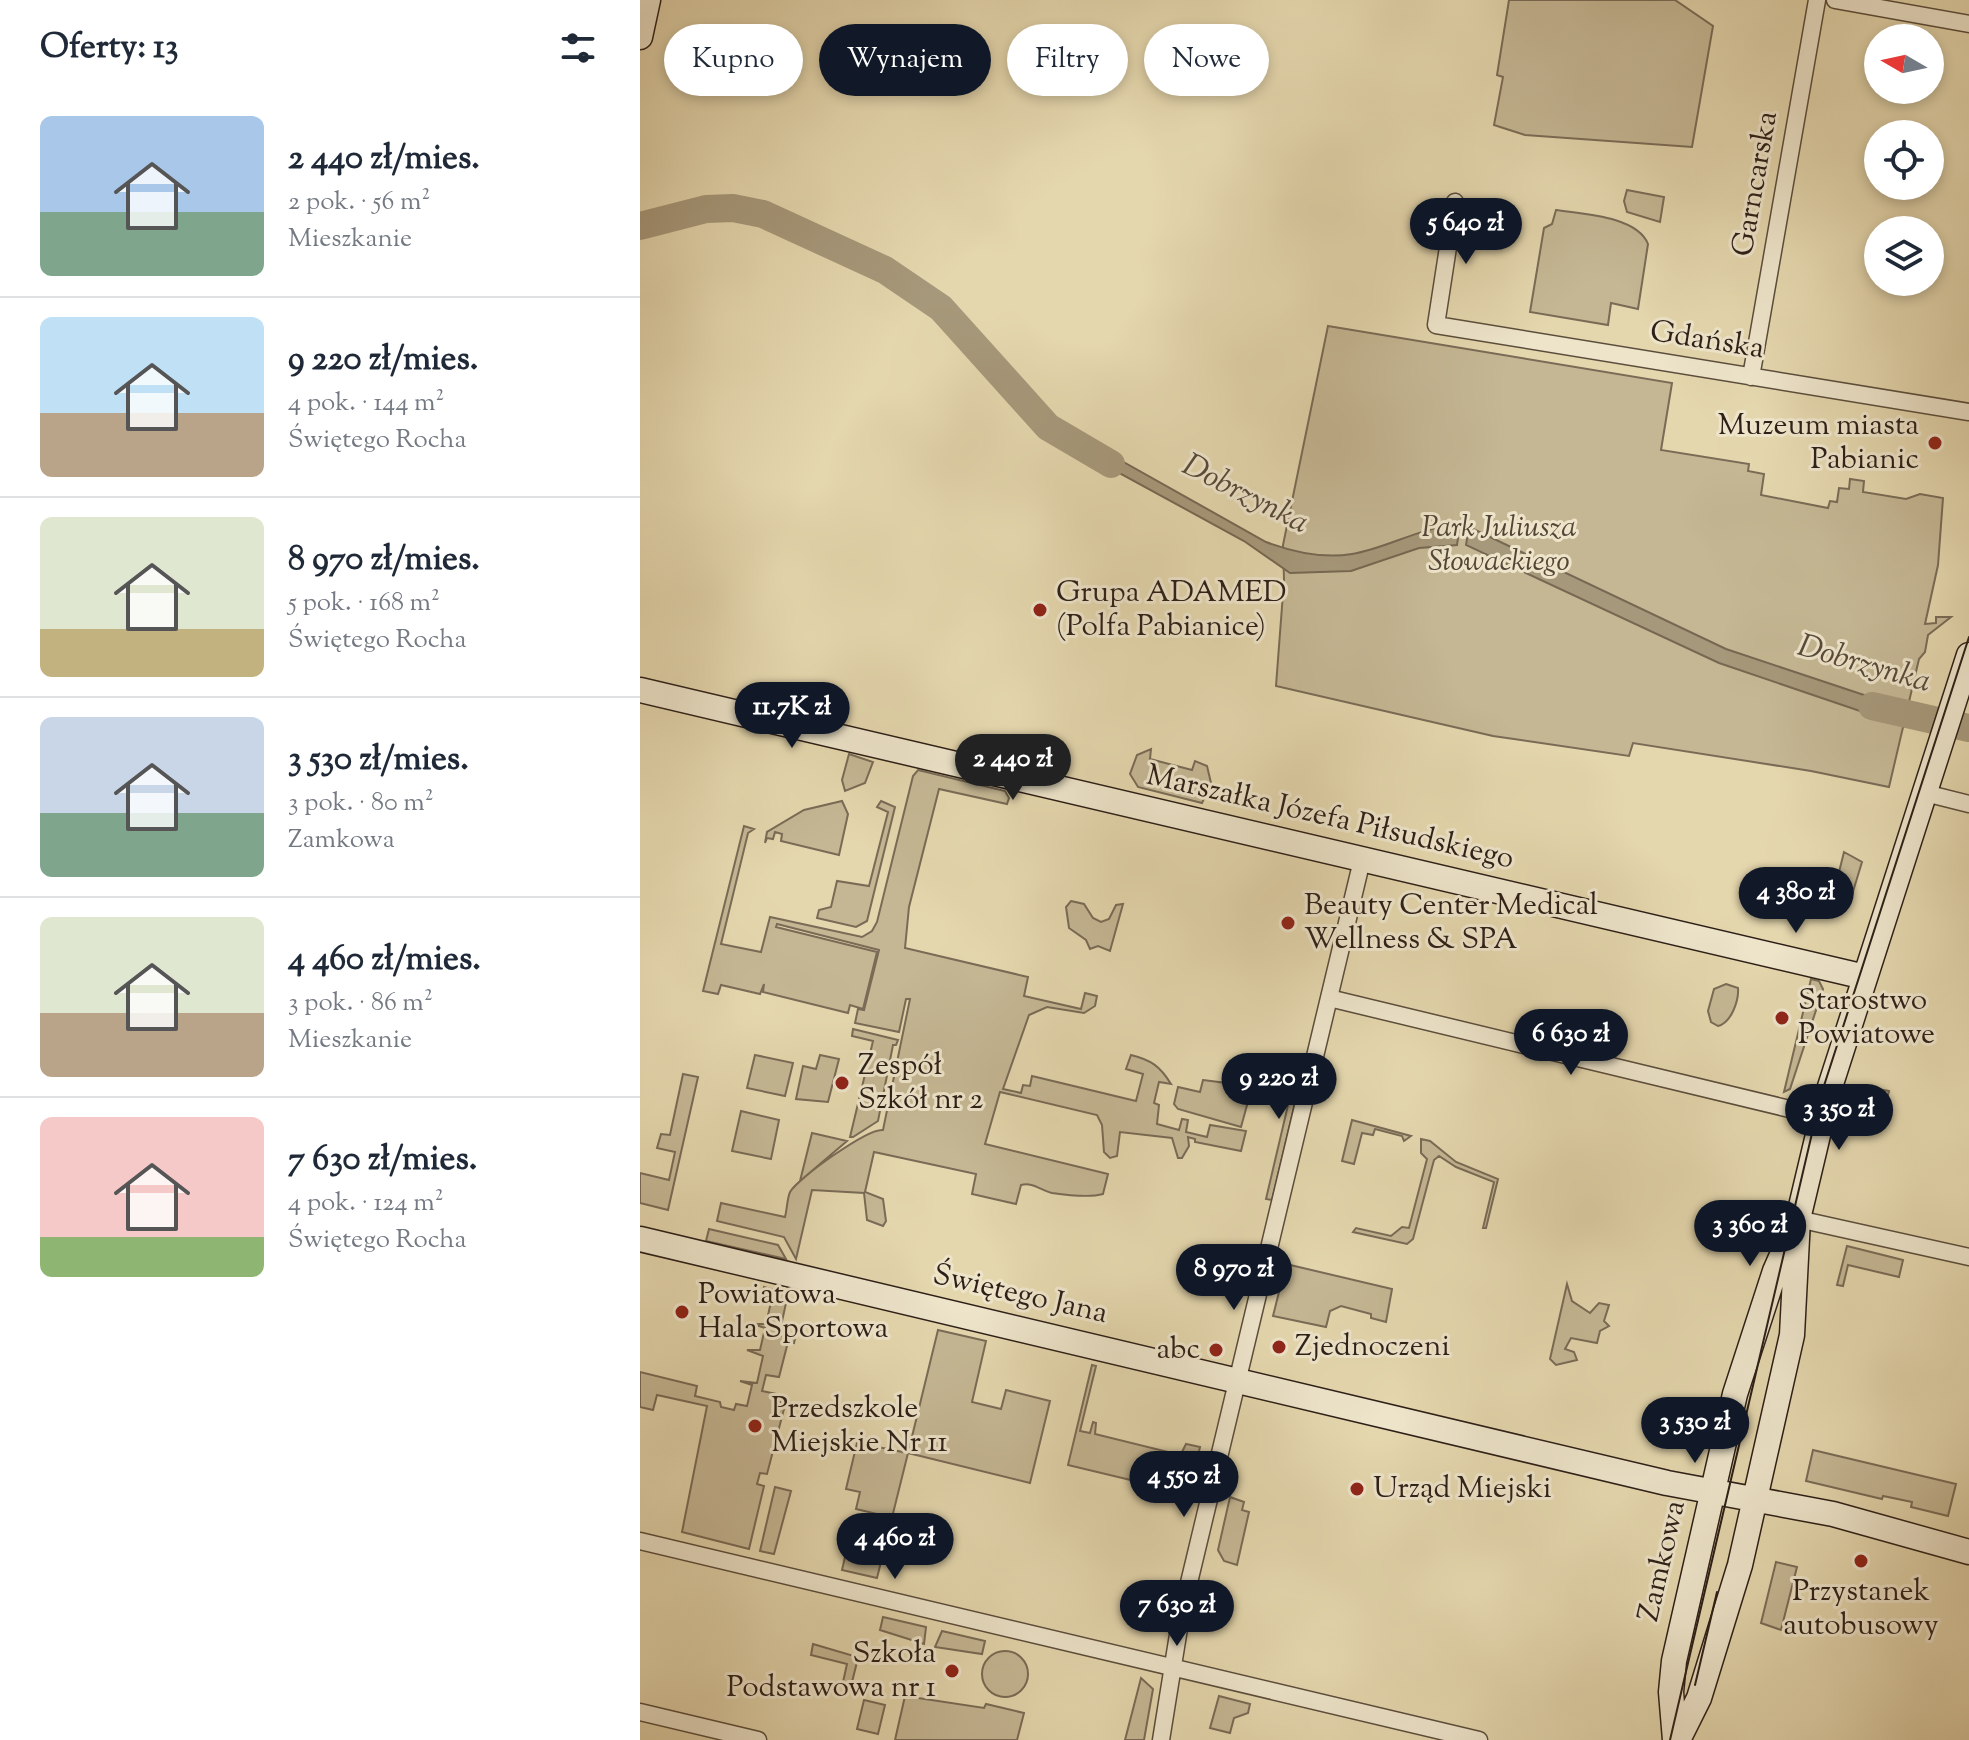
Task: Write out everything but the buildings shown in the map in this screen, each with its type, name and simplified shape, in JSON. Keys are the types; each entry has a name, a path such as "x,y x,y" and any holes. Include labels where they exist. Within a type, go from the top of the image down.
{"street":[{"path":"640,37 648,0"},
{"name":"Garncarska","path":"1751,377 1817,0"},
{"path":"1835,0 1969,24"},
{"name":"Gdańska","path":"1455,202 1436,325 1969,412"},
{"name":"Zamkowa","path":"1676,1740 1699,1698 1726,1620 1792,1335 1798,1219 1823,1117 1969,655"},
{"name":"Marszałka Józefa Piłsudskiego","path":"640,690 1865,977"},
{"path":"1925,793 1969,804"},
{"path":"1161,1740 1172,1667 1362,860"},
{"path":"1329,998 1823,1117"},
{"path":"1798,1219 1969,1257"},
{"name":"Zamkowa","path":"1676,1740 1671,1708 1674,1661 1712,1493 1739,1380 1778,1262 1798,1219"},
{"name":"Świętego Jana","path":"640,1239 1712,1493 1755,1497 1969,1552"},
{"path":"640,1541 1479,1740"},
{"path":"640,1712 758,1740"}],"green space":[{"path":"1509,0 1675,0 1713,26 1692,147 1525,135 1494,125 1503,77 1497,75"},
{"path":"1627,190 1664,197 1660,222 1627,212 1624,201"},
{"path":"1556,210 1608,218 1633,227 1642,235 1648,244 1638,309 1611,303 1608,325 1530,312 1544,228 1552,224"},
{"name":"Park Juliusza Słowackiego","path":"1328,326 1672,383 1661,450 1749,464 1748,471 1764,474 1761,495 1828,508 1830,501 1837,502 1839,488 1849,489 1850,479 1864,481 1863,492 1906,499 1920,494 1943,498 1938,565 1925,624 1936,623 1936,617 1951,617 1928,635 1925,652 1919,659 1889,787 1811,771 1633,743 1629,756 1493,736 1276,686 1284,580 1283,545"},
{"path":"1151,749 1150,759 1192,770 1195,761 1207,766 1211,783 1202,803 1138,787 1130,774 1137,755"},
{"path":"849,754 873,762 865,783 845,791 842,780"},
{"path":"918,770 1005,791 1009,798 1007,804 939,789 909,907 905,948 1028,977 1024,996 1081,1009 1085,993 1097,996 1095,1006 1084,1013 1047,1007 1029,1015 1003,1089 1021,1093 1023,1085 1030,1086 1032,1076 1136,1101 1143,1074 1126,1069 1131,1055 1154,1065 1171,1084 1159,1082 1154,1103 1159,1105 1157,1124 1179,1130 1182,1119 1188,1120 1186,1132 1207,1137 1210,1125 1246,1131 1241,1151 1195,1142 1195,1139 1188,1137 1189,1146 1182,1158 1178,1158 1172,1138 1120,1132 1117,1156 1110,1158 1104,1152 1102,1125 1097,1115 1000,1092 985,1144 1108,1174 1103,1194 1064,1195 1025,1184 1021,1185 1016,1204 972,1194 976,1174 874,1152 865,1192 883,1199 886,1221 883,1226 867,1220 864,1193 812,1190 796,1259 784,1237 717,1221 721,1203 785,1217 790,1192 806,1176 849,1145 883,1130 910,999 906,999 899,1032 855,1023 858,1009 864,1010 879,950 777,924 776,927 877,952 863,1009 850,1005 848,1013 763,992 764,984 760,994 721,985 718,994 703,991 744,826 754,829 748,833 721,944 761,952 770,917 862,937 872,931 877,922 913,776"},
{"path":"842,801 848,814 839,855 781,841 782,834 775,832 773,839 767,838 765,843 767,832 804,810"},
{"path":"881,801 895,807 867,921 856,927 817,918 819,910 831,907 837,881 869,886 888,812 877,807"},
{"path":"1844,852 1862,862 1851,898 1841,903 1832,900"},
{"path":"1071,901 1084,904 1093,918 1101,922 1109,919 1116,905 1123,904 1110,951 1098,946 1090,949 1086,940 1069,928 1066,907"},
{"path":"1811,979 1819,981 1823,989 1790,1089 1784,1092"},
{"path":"1726,984 1738,988 1737,999 1730,1016 1718,1026 1711,1022 1708,1011 1714,989"},
{"path":"853,1029 898,1040 893,1045 878,1121 850,1137 873,1041 852,1036"},
{"path":"755,1055 793,1063 785,1096 747,1088"},
{"path":"820,1055 839,1059 828,1102 796,1099 803,1066 816,1069"},
{"path":"1296,1071 1302,1073 1272,1200 1266,1199"},
{"path":"683,1074 698,1077 668,1210 640,1203 640,1173 669,1180 675,1152 657,1148 661,1134 670,1135"},
{"path":"1203,1080 1226,1083 1226,1093 1229,1084 1252,1087 1241,1127 1178,1109 1174,1104 1178,1087 1200,1092"},
{"path":"1873,1088 1889,1091 1878,1132 1862,1129"},
{"path":"741,1111 779,1120 771,1159 732,1151"},
{"path":"1352,1120 1411,1136 1404,1141 1402,1136 1375,1129 1373,1135 1362,1133 1354,1164 1342,1161"},
{"path":"812,1133 847,1141 800,1181"},
{"path":"1421,1139 1430,1141 1456,1162 1498,1179 1486,1228 1483,1228 1494,1182 1456,1167 1439,1156 1434,1160 1413,1239 1407,1244 1353,1232 1356,1228 1391,1236 1402,1227 1409,1228 1427,1159 1421,1153"},
{"path":"709,1229 778,1245 786,1259 706,1241"},
{"path":"1847,1246 1903,1260 1899,1277 1848,1265 1843,1286 1837,1285"},
{"path":"1286,1264 1392,1289 1386,1322 1371,1318 1371,1314 1341,1306 1330,1311 1326,1327 1273,1316"},
{"path":"1567,1284 1572,1301 1590,1313 1599,1303 1609,1305 1604,1321 1609,1326 1600,1331 1597,1343 1571,1338 1565,1349 1574,1352 1577,1360 1556,1365 1550,1359"},
{"path":"764,1287 788,1294 779,1335 795,1339 794,1343 788,1342 779,1377 766,1375 762,1391 776,1394 784,1409 767,1474 760,1473 757,1484 764,1486 749,1549 682,1532 707,1406 657,1395 653,1410 640,1407 640,1372 697,1386 695,1396 720,1402 721,1407 734,1410 736,1404 747,1406 752,1385 740,1381 757,1383 763,1356 747,1350 760,1350 765,1328 753,1324 766,1324 771,1302 759,1298 771,1299 773,1294 763,1291"},
{"path":"938,1330 986,1341 972,1402 1001,1409 1006,1390 1050,1401 1030,1483 908,1453"},
{"path":"1092,1365 1096,1366 1080,1431 1090,1433 1093,1422 1096,1423 1095,1434 1176,1454 1182,1452 1186,1444 1200,1447 1189,1494 1068,1465"},
{"path":"857,1443 908,1453 877,1578 842,1570 845,1557 865,1561 874,1541 871,1539 877,1514 856,1509 860,1492 846,1489"},
{"path":"1813,1450 1956,1484 1948,1516 1911,1507 1912,1502 1883,1496 1882,1499 1806,1481"},
{"path":"775,1487 791,1491 774,1554 760,1551"},
{"path":"1230,1497 1244,1502 1242,1510 1249,1512 1237,1565 1224,1561 1218,1550"},
{"path":"1776,1562 1797,1567 1781,1630 1761,1623"},
{"path":"883,1617 926,1627 924,1644 880,1630"},
{"path":"942,1631 985,1641 982,1654 935,1647"},
{"path":"813,1644 854,1656 857,1662 852,1682 843,1682 847,1664 811,1655"},
{"path":"1005,1651 1021,1658 1028,1674 1021,1690 1005,1697 989,1690 982,1674 989,1658"},
{"path":"1141,1678 1153,1689 1144,1740 1125,1740"},
{"path":"905,1696 984,1708 986,1704 1024,1713 1017,1740 895,1740"},
{"path":"1219,1696 1250,1704 1248,1713 1234,1718 1230,1733 1210,1728"},
{"path":"864,1700 885,1705 878,1734 857,1729"}],"shaded area":[{"path":"1079,437 1266,542 1287,549 1319,555 1352,554 1432,529 1460,525 1457,545 1419,548 1351,571 1290,573 1244,541 1077,450"},
{"path":"1469,527 1726,649 1876,699 1909,704 1904,726 1719,663 1466,545"}],"waterway":[{"name":"Dobrzynka","path":"640,226 706,209 733,208 763,214 885,270 941,308 1048,427 1111,464"},
{"name":"Dobrzynka","path":"1872,706 1969,728"}],"tram line":[{"path":"1670,1740 1821,1095 1969,637"},
{"path":"1695,1685 1717,1592"}],"place":[{"name":"Muzeum miasta Pabianic","path":"1935,443"},
{"name":"Grupa ADAMED (Polfa Pabianice)","path":"1040,610"},
{"name":"Beauty Center Medical Wellness & SPA","path":"1288,923"},
{"name":"Starostwo Powiatowe","path":"1782,1018"},
{"name":"Zespół Szkół nr 2","path":"842,1083"},
{"name":"Powiatowa Hala Sportowa","path":"682,1312"},
{"name":"Zjednoczeni","path":"1279,1347"},
{"name":"abc","path":"1216,1350"},
{"name":"Przedszkole Miejskie Nr 11","path":"755,1426"},
{"name":"Urząd Miejski","path":"1357,1489"},
{"name":"Przystanek autobusowy","path":"1861,1561"},
{"name":"Szkoła Podstawowa nr 1","path":"952,1671"}]}
